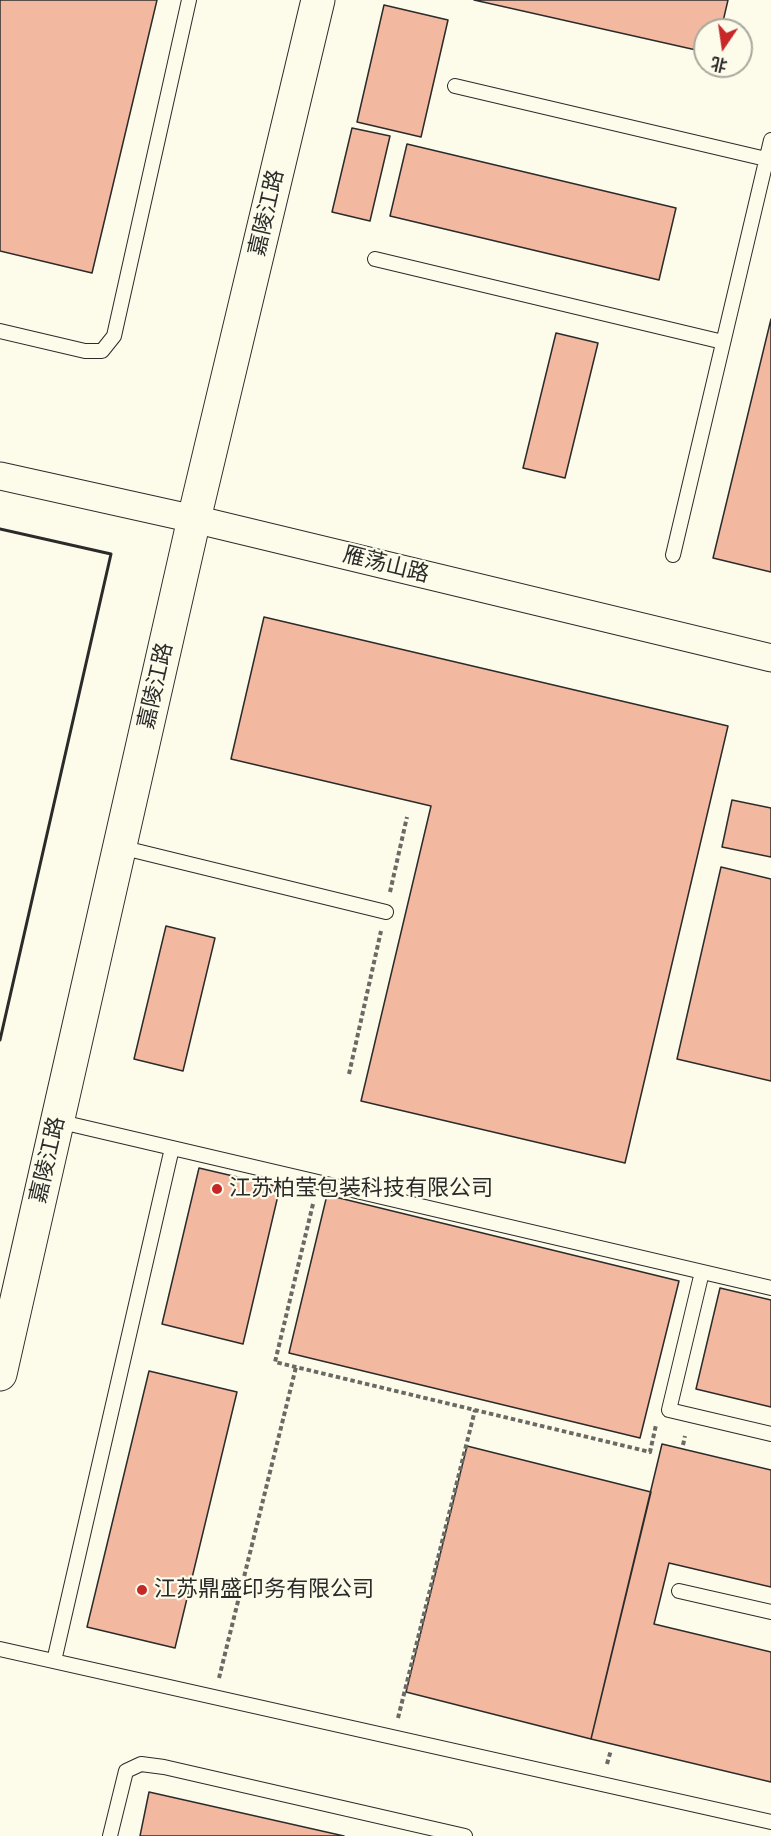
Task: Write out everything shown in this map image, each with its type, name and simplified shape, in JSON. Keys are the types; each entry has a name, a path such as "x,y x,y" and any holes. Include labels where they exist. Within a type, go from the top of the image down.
{"street":[{"name":"嘉陵江路","path":"0,1374 194,519 318,0"},
{"name":"雁荡山路","path":"0,477 194,519 771,658"}],"lane":[{"path":"0,331 85,351 102,351 114,336 189,0"},
{"path":"455,86 766,159"},
{"path":"673,555 771,140"},
{"path":"375,259 723,342"},
{"path":"120,847 386,912"},
{"path":"57,1121 771,1288"},
{"path":"54,1661 172,1148"},
{"path":"702,1272 669,1410 771,1434"},
{"path":"679,1591 771,1612"},
{"path":"0,1648 771,1822"},
{"path":"110,1836 126,1771 141,1764 164,1767 405,1829 465,1836"}],"path":[{"path":"349,1074 407,817"},
{"path":"318,1182 275,1362 650,1452 660,1408 669,1410"},
{"path":"214,1697 296,1367"},
{"path":"393,1737 475,1410"}],"building":[{"path":"0,0 157,0 92,273 0,251"},
{"path":"474,0 728,0 724,18 693,18 693,49"},
{"path":"384,5 448,20 421,137 357,122"},
{"path":"352,128 390,136 370,221 332,212"},
{"path":"407,144 676,208 659,280 390,216"},
{"path":"771,319 771,572 713,558"},
{"path":"556,333 598,343 565,478 523,468"},
{"path":"264,617 728,726 625,1163 361,1101 431,806 231,759"},
{"path":"732,800 771,808 771,857 722,847"},
{"path":"721,867 771,879 771,1081 677,1059"},
{"path":"166,926 215,938 183,1071 134,1059"},
{"path":"199,1168 280,1187 243,1344 162,1324"},
{"path":"327,1195 679,1281 640,1438 289,1353"},
{"path":"720,1288 771,1300 771,1407 696,1389"},
{"path":"149,1371 237,1392 175,1648 87,1627"},
{"path":"662,1444 771,1470 771,1587 669,1563 654,1624 771,1652 771,1782 591,1739"},
{"path":"467,1446 651,1492 591,1739 406,1692"},
{"path":"149,1792 344,1836 140,1836"}],"wall":[{"path":"0,529 111,554 0,1040"}],"place":[{"name":"江苏柏莹包装科技有限公司","path":"217,1189"},
{"name":"江苏鼎盛印务有限公司","path":"142,1590"}]}
